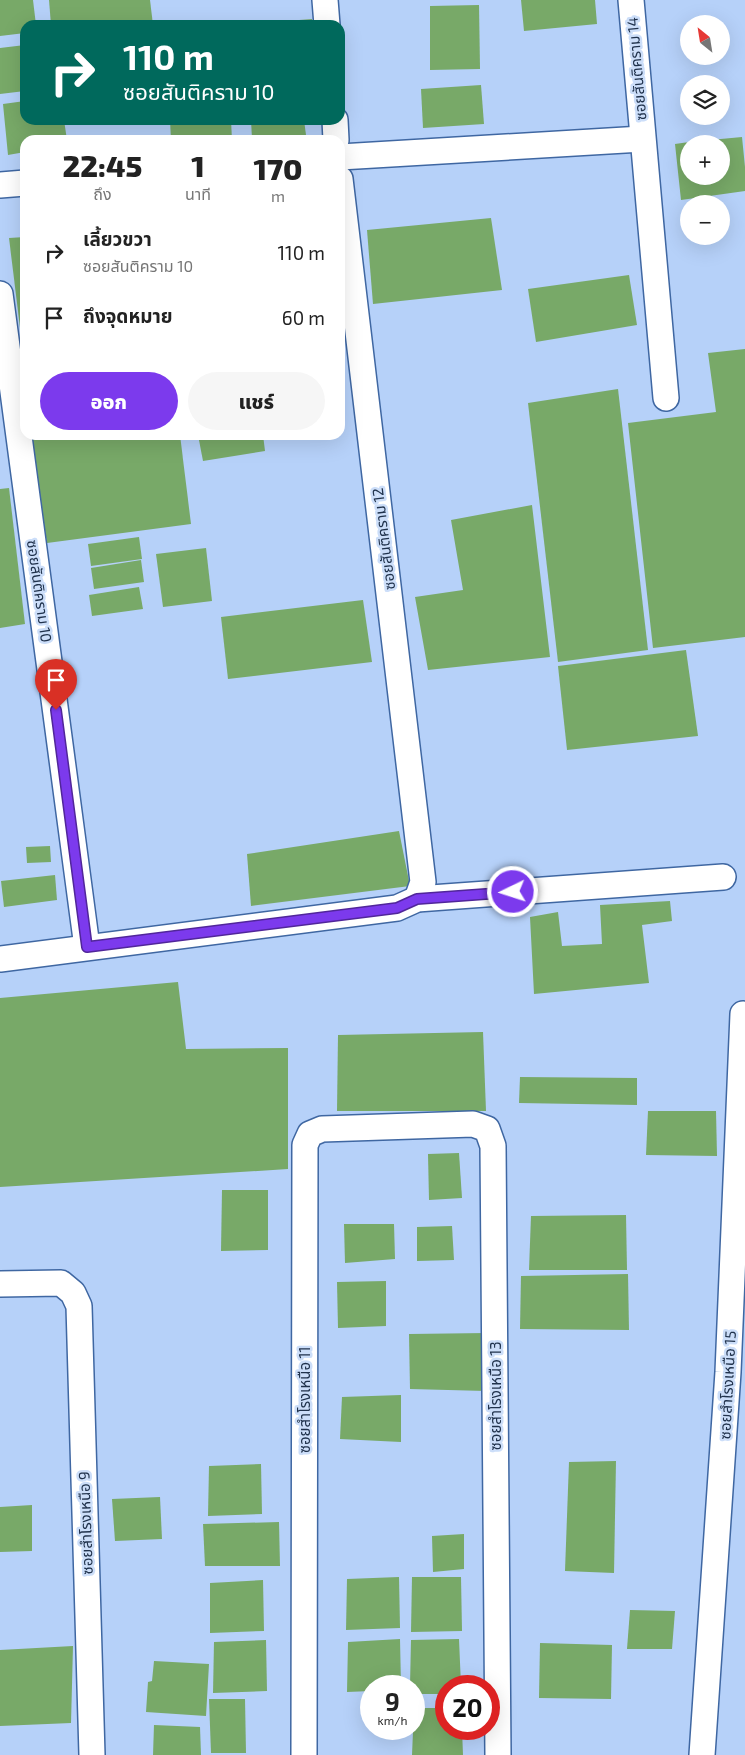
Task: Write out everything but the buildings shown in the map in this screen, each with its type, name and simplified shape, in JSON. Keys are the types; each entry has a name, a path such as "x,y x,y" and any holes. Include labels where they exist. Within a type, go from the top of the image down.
{"street":[{"path":"325,0 327,20"},
{"name":"ซอยสันติคราม 14","path":"631,0 666,398"},
{"path":"345,157 642,139"},
{"path":"0,185 20,183"},
{"name":"ซอยสันติคราม 12","path":"345,221 424,882 417,899"},
{"name":"ซอยสันติคราม 10","path":"0,294 87,947"},
{"path":"0,959 397,908 417,899 723,877"},
{"name":"ซอยสำโรงเหนือ 15","path":"702,1755 728,1372 743,1014"},
{"name":"ซอยสำโรงเหนือ 13","path":"398,1126 474,1124 487,1129 493,1146 498,1755"},
{"name":"ซอยสำโรงเหนือ 11","path":"304,1755 304,1145 310,1134 322,1128 398,1126"},
{"name":"ซอยสำโรงเหนือ 9","path":"0,1284 61,1283 73,1293 79,1306 92,1755"}],"route":[{"path":"56,710 87,947 397,908 417,899 513,892"}]}
